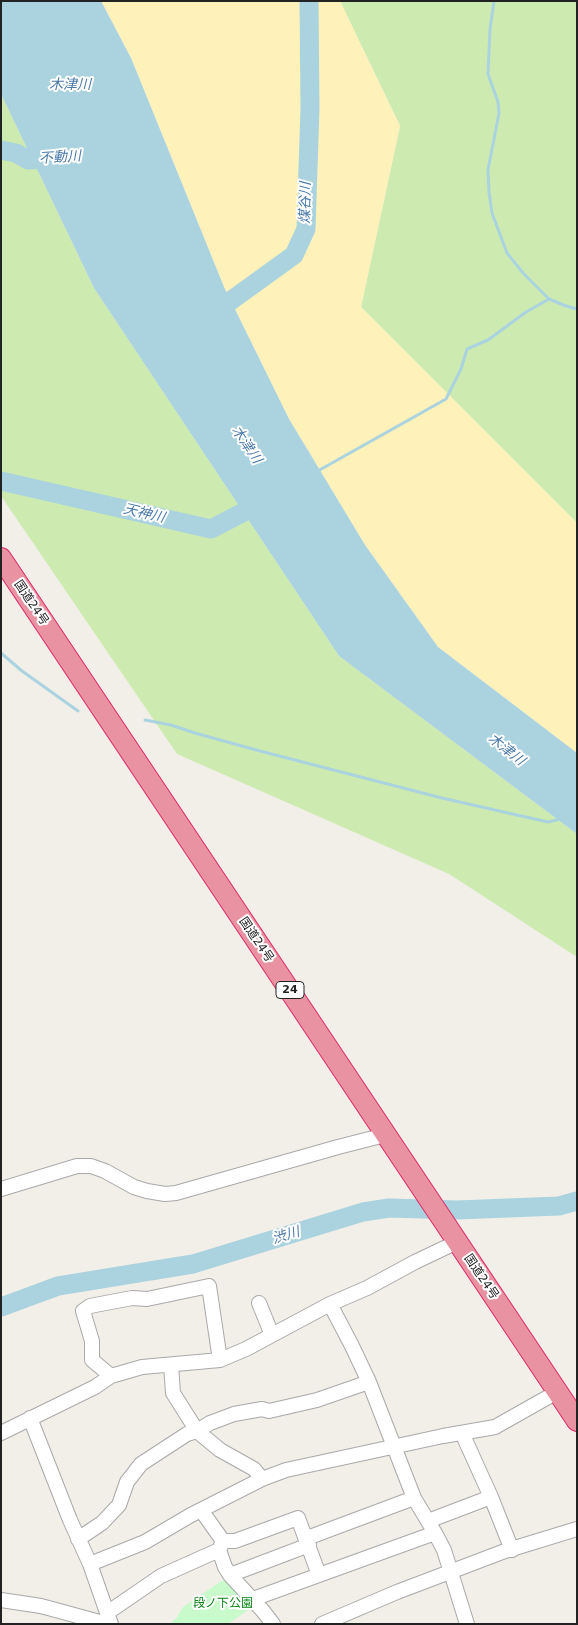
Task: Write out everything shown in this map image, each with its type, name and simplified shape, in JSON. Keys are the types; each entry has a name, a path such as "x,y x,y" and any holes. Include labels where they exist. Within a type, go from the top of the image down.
{"highway":[{"name":"国道24号","path":"1,558 577,1421"}],"street":[{"path":"1,1189 76,1166 91,1166 105,1171 134,1187 165,1194 176,1193 385,1135"},
{"path":"1,1433 95,1387 111,1376 142,1367 220,1360 246,1349 330,1304 367,1288 457,1242"},
{"path":"111,1376 92,1360 92,1341 83,1311 90,1306 132,1298 147,1299 209,1286 220,1360"},
{"path":"258,1303 272,1334"},
{"path":"330,1304 369,1382 414,1498 444,1550 467,1624"},
{"path":"171,1365 173,1393 197,1431 220,1450 254,1469 262,1479"},
{"path":"78,1538 102,1522 119,1505 127,1482 141,1464 187,1434 234,1414 262,1409 269,1411 317,1400 369,1382"},
{"path":"90,1564 145,1542 201,1510 262,1479 286,1470 495,1427 557,1392"},
{"path":"30,1418 90,1564 108,1620"},
{"path":"462,1433 491,1497 512,1550"},
{"path":"253,1599 319,1575 431,1527 491,1497"},
{"path":"230,1575 414,1498"},
{"path":"201,1510 221,1545 230,1575 253,1599 272,1624"},
{"path":"108,1620 161,1576 221,1545 298,1518 319,1575"},
{"path":"322,1624 451,1572 577,1529"},
{"path":"1,1600 108,1620"}],"green space":[{"path":"340,1 577,1 577,523 361,307 400,126"},
{"path":"1,94 94,288 339,656 577,834 577,957 449,874 177,754 1,496"},
{"name":"段ノ下公園","path":"226,1578 251,1608 228,1624 170,1624 183,1607"}],"sand":[{"path":"101,1 340,1 400,126 361,307 577,523 577,753 438,647 365,545 289,419 224,287 131,58"}],"water":[{"name":"木津川","path":"1,1 101,1 131,58 224,287 289,419 365,545 438,647 577,753 577,834 339,656 94,288 1,94"}],"waterway":[{"name":"煤谷川","path":"211,315 294,255 306,229 310,108 309,1"},
{"path":"494,1 490,29 488,74 498,102 499,113 488,170 492,213 507,253 523,273 549,299 577,309"},
{"name":"不動川","path":"1,150 16,153 28,160 58,158"},
{"path":"316,472 446,399 461,369 467,349 488,340 526,312 549,299"},
{"name":"天神川","path":"1,481 211,529 265,501"},
{"path":"1,653 22,671 78,711"},
{"path":"145,720 171,725 260,751 442,798 548,822 561,819"},
{"name":"渋川","path":"1,1307 58,1286 193,1264 363,1212 389,1208 457,1210 559,1206 577,1201"}]}
